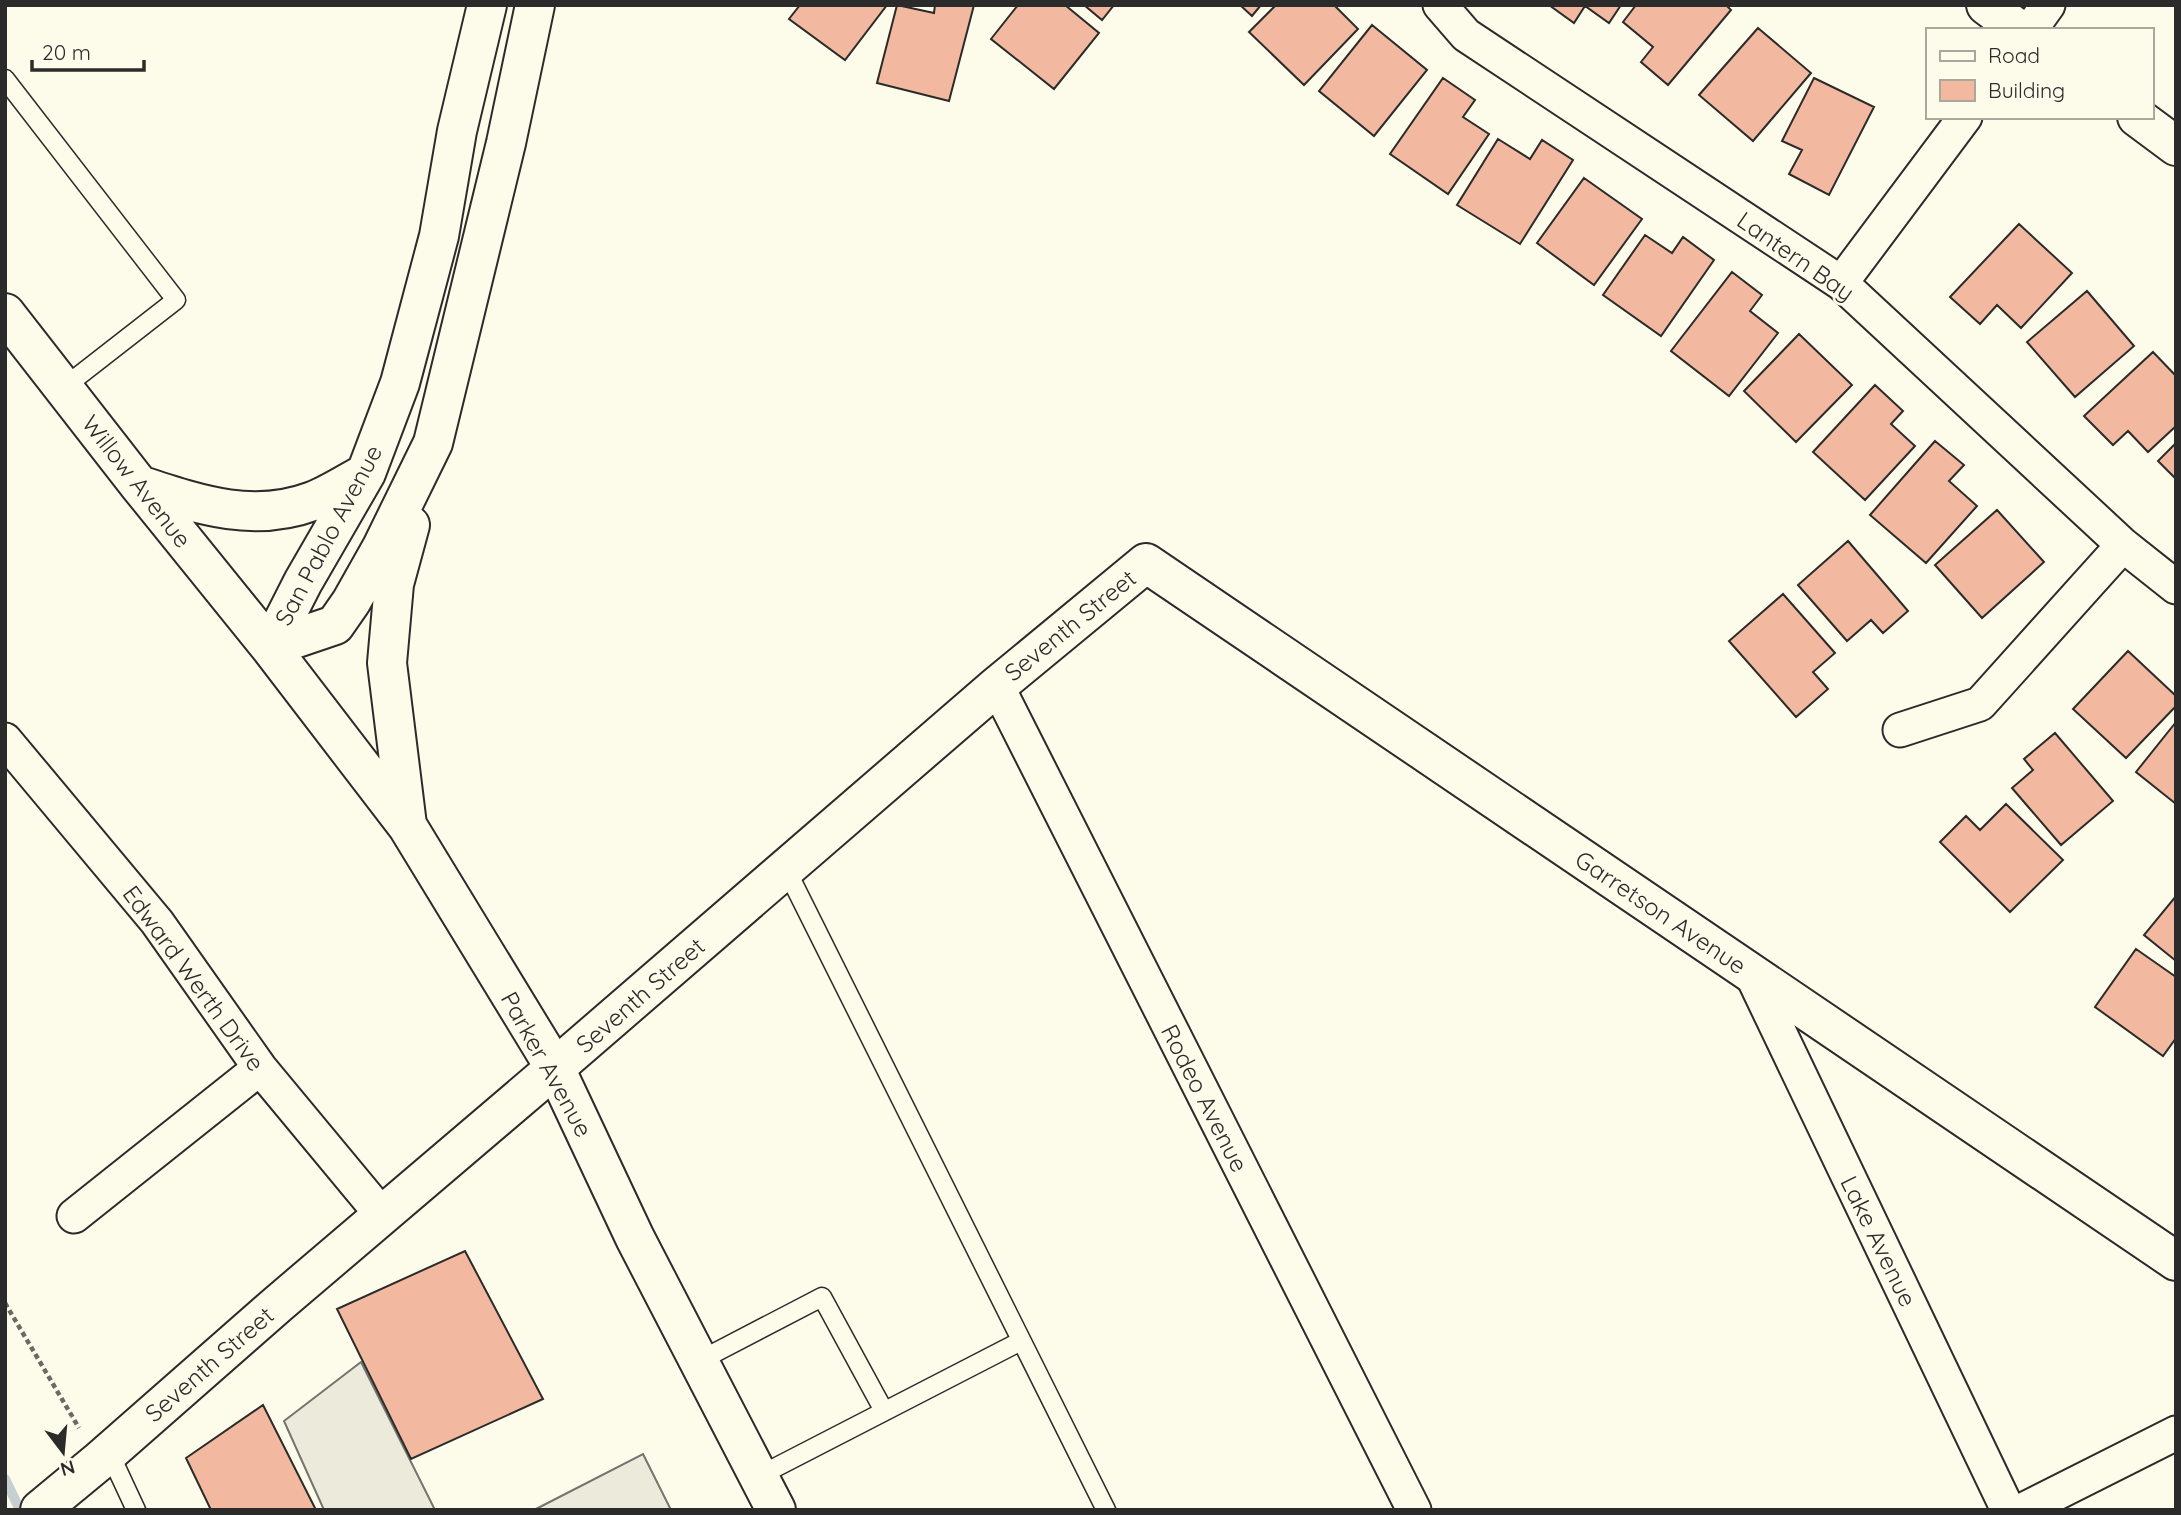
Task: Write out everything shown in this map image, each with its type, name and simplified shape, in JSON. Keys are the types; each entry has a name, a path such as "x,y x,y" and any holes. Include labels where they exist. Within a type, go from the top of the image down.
{"main road":[{"name":"San Pablo Avenue","path":"270,648 303,582 366,473 400,383 439,236 457,131 487,5"},
{"name":"San Pablo Avenue","path":"270,648 335,625 382,547 433,443 506,143 535,5"},
{"path":"1986,5 2016,28"},
{"path":"2140,119 2176,146"},
{"name":"Willow Avenue","path":"5,313 270,648"},
{"path":"408,827 387,663 394,584 433,443"},
{"path":"139,485 208,507 245,512 282,510 314,501 366,473"},
{"name":"Seventh Street","path":"40,1510 997,686 1146,563"},
{"name":"Garretson Avenue","path":"1146,563 2176,1261"},
{"name":"Parker Avenue","path":"270,648 408,827 555,1069 635,1238 776,1510"}],"street":[{"name":"Lantern Bay","path":"1440,5 1466,35 1841,284 2123,545 2176,587"},
{"path":"2031,28 2048,5"},
{"path":"1841,284 1964,119"},
{"path":"1900,730 1980,704 2123,545"},
{"name":"Rodeo Avenue","path":"997,686 1414,1510"},
{"name":"Edward Werth Drive","path":"5,740 157,922 260,1068 382,1216"},
{"name":"Lake Avenue","path":"1751,973 2008,1510"},
{"path":"74,1216 260,1068"},
{"path":"2023,1510 2176,1433"}],"lane":[{"path":"5,79 176,300 63,388"},
{"path":"786,869 1106,1510"},
{"path":"699,1361 822,1297 884,1411"},
{"path":"759,1476 1021,1341"},
{"path":"93,1465 136,1510"}],"path":[{"path":"5,1303 93,1465"}],"shaded area":[{"path":"361,1362 435,1510 324,1510 284,1421"},
{"path":"643,1454 671,1510 534,1510"}],"building":[{"path":"800,5 887,5 845,60 789,19"},
{"path":"897,5 934,13 935,5 974,5 949,101 877,83"},
{"path":"1018,5 1065,5 1099,33 1054,89 991,39"},
{"path":"1084,5 1114,5 1102,20"},
{"path":"1240,5 1261,5 1252,16"},
{"path":"1276,5 1334,5 1358,29 1304,85 1249,32"},
{"path":"1549,5 1621,5 1609,23 1585,6 1574,23"},
{"path":"1636,5 1726,5 1731,10 1668,85 1641,62 1653,47 1623,22"},
{"path":"1372,25 1427,70 1374,136 1319,91"},
{"path":"1758,28 1811,73 1753,141 1699,95"},
{"path":"1443,78 1475,100 1463,117 1489,134 1448,194 1390,154"},
{"path":"1814,78 1874,107 1829,195 1789,174 1802,150 1782,141"},
{"path":"1498,139 1530,159 1542,140 1573,160 1520,244 1457,205"},
{"path":"1584,178 1642,219 1594,285 1537,243"},
{"path":"2019,224 2072,273 2021,328 1997,305 1980,324 1950,297"},
{"path":"1645,235 1672,253 1683,237 1714,260 1661,336 1603,295"},
{"path":"1732,272 1762,295 1750,311 1778,333 1729,396 1671,351"},
{"path":"2087,291 2134,346 2075,397 2027,342"},
{"path":"1799,334 1852,385 1796,442 1744,391"},
{"path":"2153,352 2176,376 2176,426 2148,452 2128,431 2113,445 2084,416"},
{"path":"1875,385 1903,411 1891,424 1915,446 1865,500 1813,452"},
{"path":"1935,441 1964,465 1949,481 1977,506 1926,563 1870,515"},
{"path":"2176,443 2176,479 2158,461"},
{"path":"1997,510 2044,562 1982,618 1935,565"},
{"path":"1848,541 1908,611 1883,633 1871,620 1847,641 1798,585"},
{"path":"1783,594 1835,653 1813,672 1828,689 1796,717 1729,641"},
{"path":"2128,651 2176,696 2176,706 2126,758 2073,709"},
{"path":"2176,722 2176,804 2136,772"},
{"path":"2055,733 2113,801 2061,845 2012,788 2033,770 2024,759"},
{"path":"2006,804 2063,860 2010,912 1940,842 1966,816 1980,830"},
{"path":"2176,896 2176,961 2144,935"},
{"path":"2136,949 2176,977 2176,1038 2163,1056 2095,1007"},
{"path":"465,1251 543,1399 411,1459 337,1309"},
{"path":"263,1405 316,1510 211,1510 186,1458"}],"waterway":[{"path":"5,1479 20,1510"}]}
